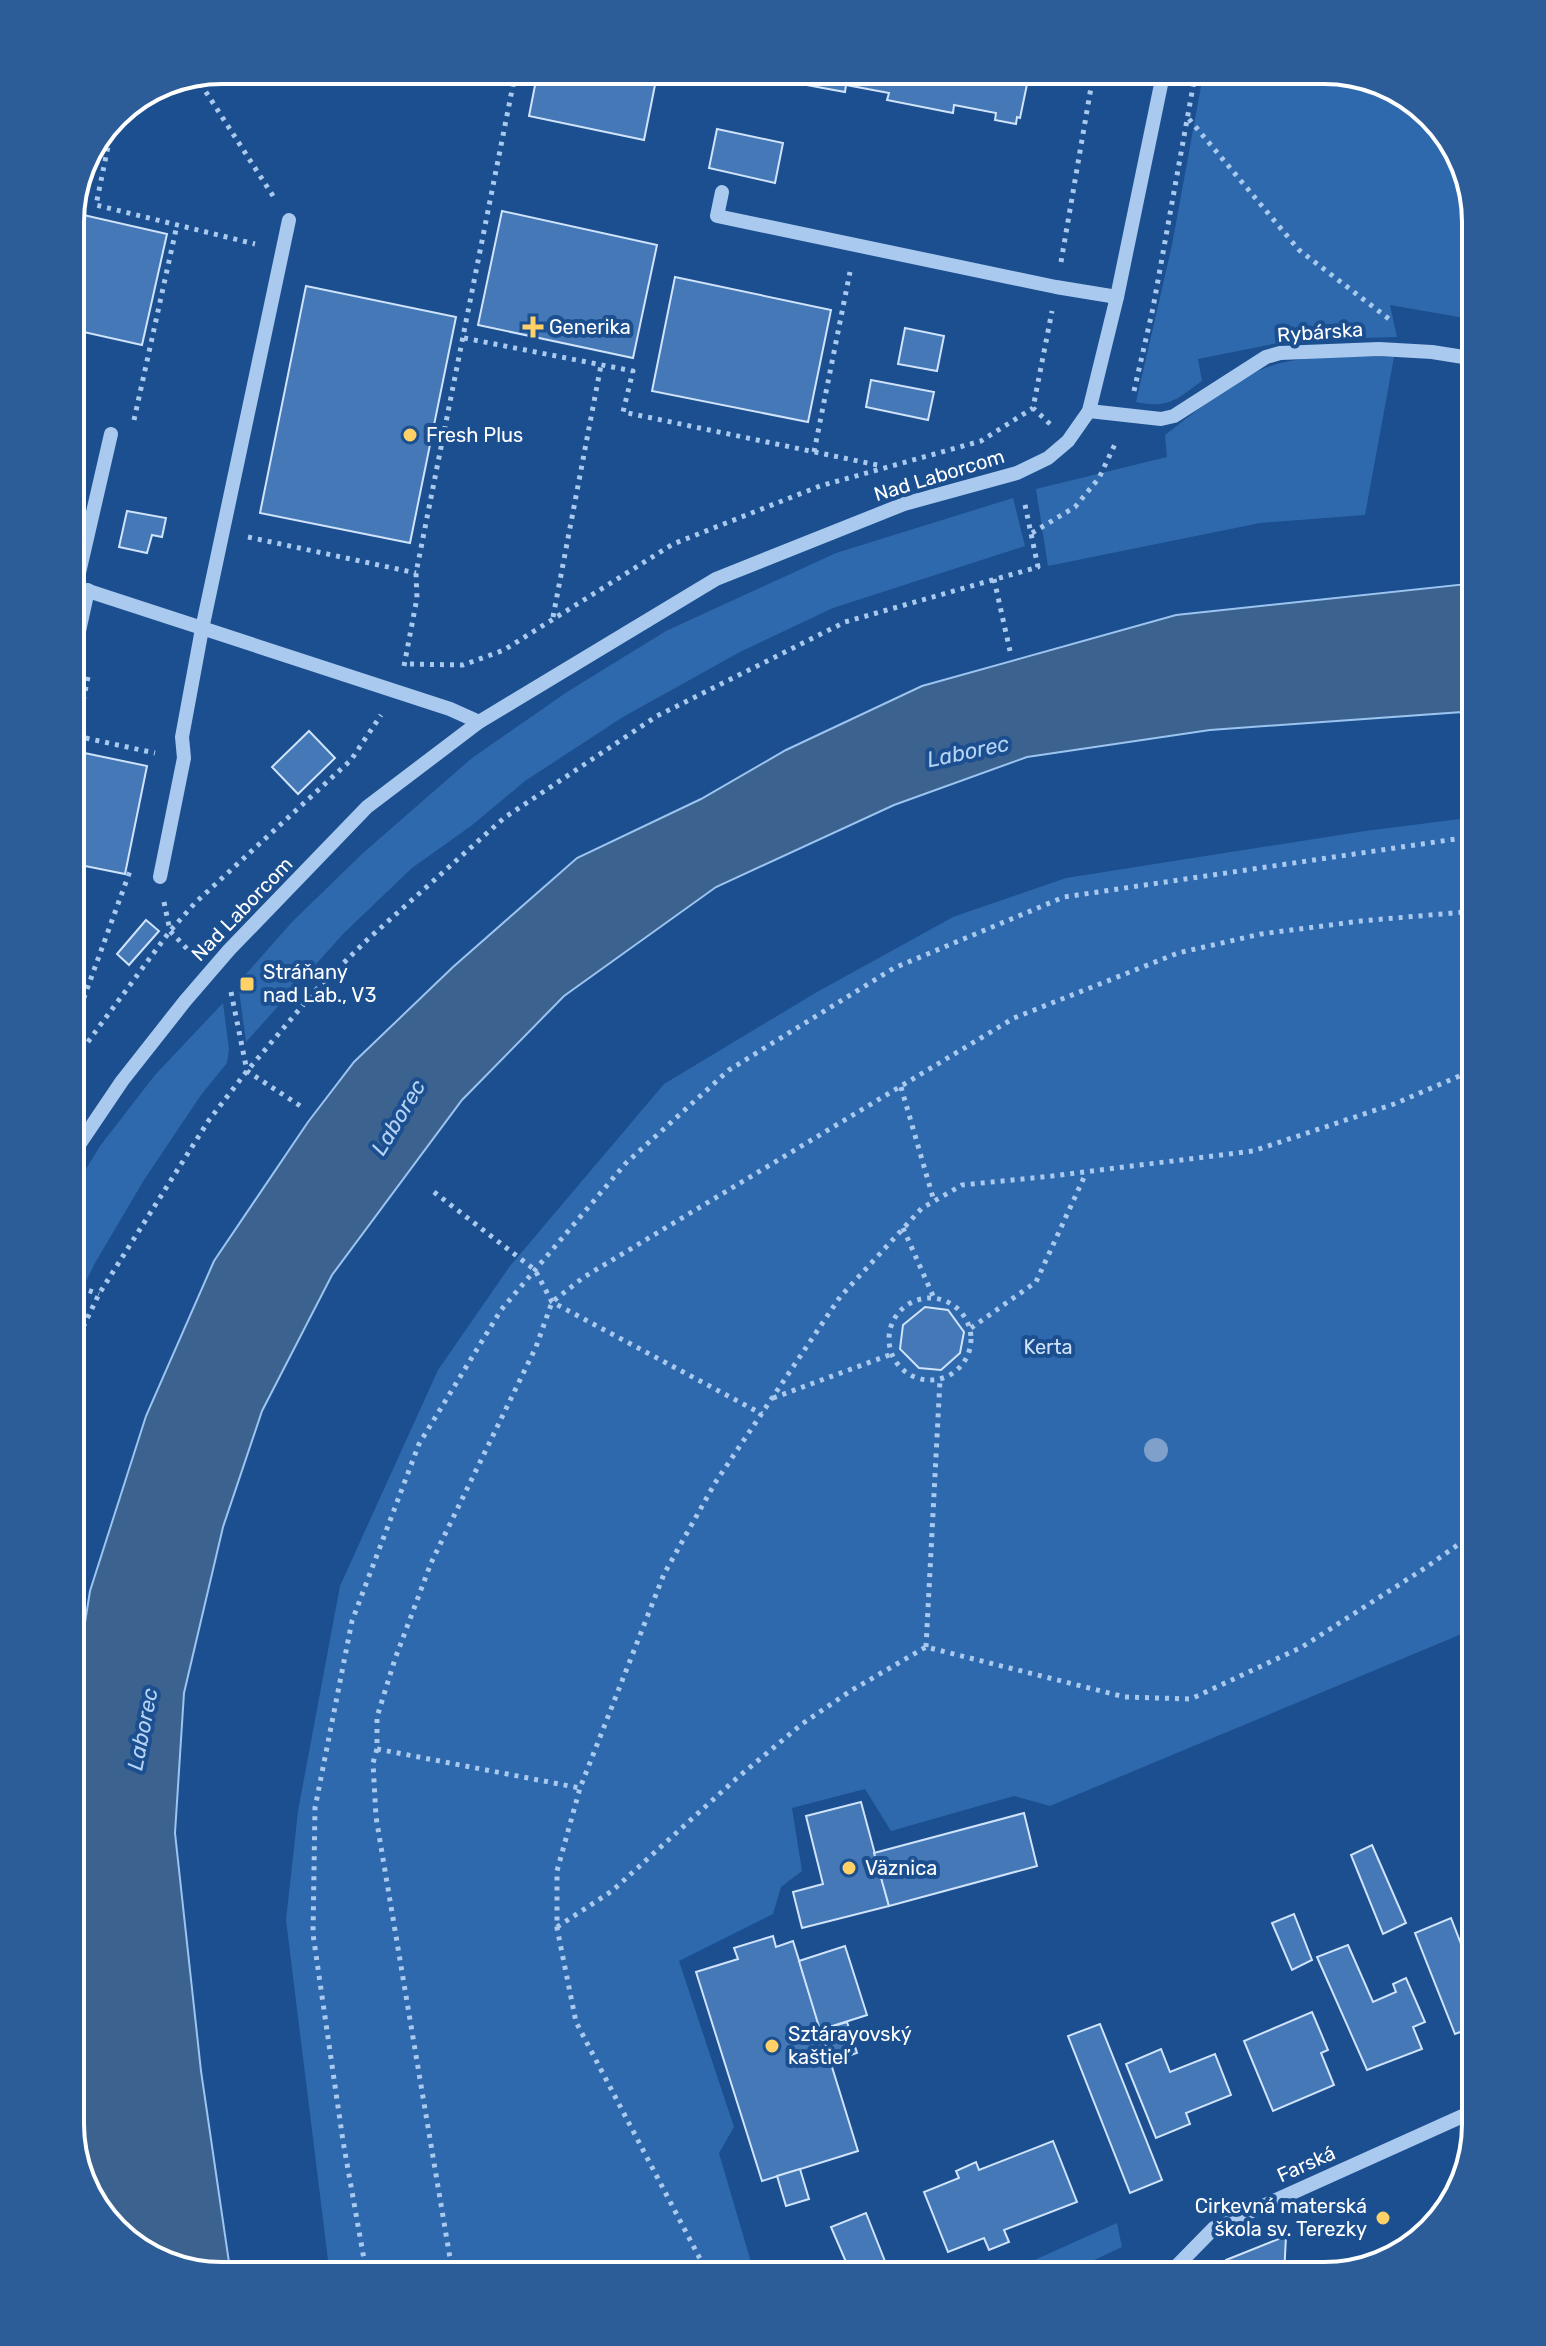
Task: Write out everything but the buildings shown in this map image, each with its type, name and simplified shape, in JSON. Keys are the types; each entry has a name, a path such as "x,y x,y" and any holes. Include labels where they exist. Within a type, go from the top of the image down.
{"street":[{"name":"Nad Laborcom","path":"84,1137 122,1081 229,950 367,807 479,722 716,579 904,504 1017,473 1048,458 1068,441 1089,411 1117,297 1161,84"},
{"path":"722,192 717,216 1117,297"},
{"path":"160,877 184,758 182,737 202,629 289,220"},
{"name":"Rybárska","path":"1089,411 1161,419 1174,416 1266,357 1280,353 1379,349 1462,357"},
{"path":"84,559 111,434"},
{"path":"84,589 450,709 479,722"},
{"name":"Farská","path":"1181,2262 1214,2228 1462,2116"}],"path":[{"path":"84,1047 170,931 196,902 351,760 396,692 417,598 416,573 513,84"},
{"path":"1032,533 1075,507 1091,488 1099,478 1128,415 1153,308 1194,84"},
{"path":"202,85 289,220"},
{"path":"1188,118 1299,250 1432,352"},
{"path":"109,144 96,205 284,251"},
{"path":"133,426 177,225"},
{"path":"814,452 855,244"},
{"path":"464,338 633,371 623,412 887,467"},
{"path":"553,617 601,365"},
{"path":"404,664 463,665 504,650 673,544 820,486 981,441 1033,408"},
{"path":"84,1325 99,1294 209,1120 247,1071 326,981 504,818 644,724 845,622 1038,567 1017,473"},
{"path":"223,532 416,573"},
{"path":"994,579 1010,651"},
{"path":"84,691 88,674"},
{"path":"84,738 184,758"},
{"path":"152,762 153,752"},
{"path":"365,2262 343,2141 313,1934 315,1808 352,1621 419,1444 501,1310 626,1163 729,1070 894,968 1064,897 1462,838"},
{"path":"84,998 132,861"},
{"path":"451,2262 376,1817 373,1763 377,1749 377,1717 431,1563 536,1347 552,1302 584,1277 1014,1018 1178,953 1275,932 1462,912"},
{"path":"247,1071 305,1109"},
{"path":"702,2262 576,2022 557,1928 557,1871 580,1788 664,1574 715,1483 840,1297 922,1208 962,1185 1253,1151 1394,1104 1462,1075"},
{"path":"901,1087 934,1201"},
{"path":"971,1328 1036,1282 1086,1172"},
{"path":"434,1192 535,1270 552,1302 762,1414"},
{"path":"903,1228 934,1298"},
{"path":"84,1289 99,1294"},
{"path":"934,1298 954,1304 965,1314 971,1328 972,1342 963,1366 940,1380 914,1378 903,1370 892,1354 889,1335 893,1321 901,1309 913,1301 934,1298"},
{"path":"772,1398 892,1354"},
{"path":"926,1647 940,1380"},
{"path":"557,1928 612,1891 802,1724 852,1690 926,1647 1125,1697 1191,1699 1302,1647 1462,1541"},
{"path":"377,1749 580,1788"}],"green space":[{"path":"1201,84 1333,84 1368,91 1401,107 1422,124 1452,169 1461,204 1462,318 1390,305 1397,337 1293,340 1198,359 1202,381 1186,393 1165,403 1136,402 1172,245"},
{"path":"1324,357 1394,357 1365,515 1260,523 1048,566 1036,489 1167,457 1165,435 1233,385 1273,365"},
{"path":"1013,498 1025,546 833,608 740,652 623,717 525,781 471,826 412,868 344,933 246,1042 238,983 292,922 363,853 472,758 567,692 666,631 836,553"},
{"name":"Kerta","path":"1462,819 1462,1634 1050,1806 1014,1796 891,1831 865,1789 792,1808 802,1871 781,1887 773,1914 679,1961 734,2127 719,2153 751,2262 328,2262 286,1920 298,1811 340,1586 438,1370 510,1266 664,1084 817,992 953,917 1066,878"},
{"path":"223,1003 229,1049 227,1063 201,1095 144,1180 84,1285 84,1172 100,1146 155,1075"},
{"path":"1117,2223 1122,2247 1090,2262 1030,2262"}],"water":[{"name":"Laborec","path":"1462,584 1462,712 1210,730 1027,757 894,805 716,887 564,996 462,1100 332,1275 262,1411 223,1527 184,1693 175,1833 201,2071 229,2262 178,2255 153,2244 124,2222 102,2193 94,2177 85,2142 84,1629 90,1591 146,1416 214,1261 308,1122 354,1062 453,967 577,858 701,799 786,750 922,686 1176,615"}],"place":[{"name":"Generika","path":"533,327"},
{"name":"Fresh Plus","path":"410,435"},
{"name":"Stráňany nad Lab., V3","path":"247,984"},
{"name":"Väznica","path":"849,1868"},
{"name":"Sztárayovský kaštieľ","path":"772,2046"},
{"name":"Cirkevná materská škola sv. Terezky","path":"1383,2218"}]}
